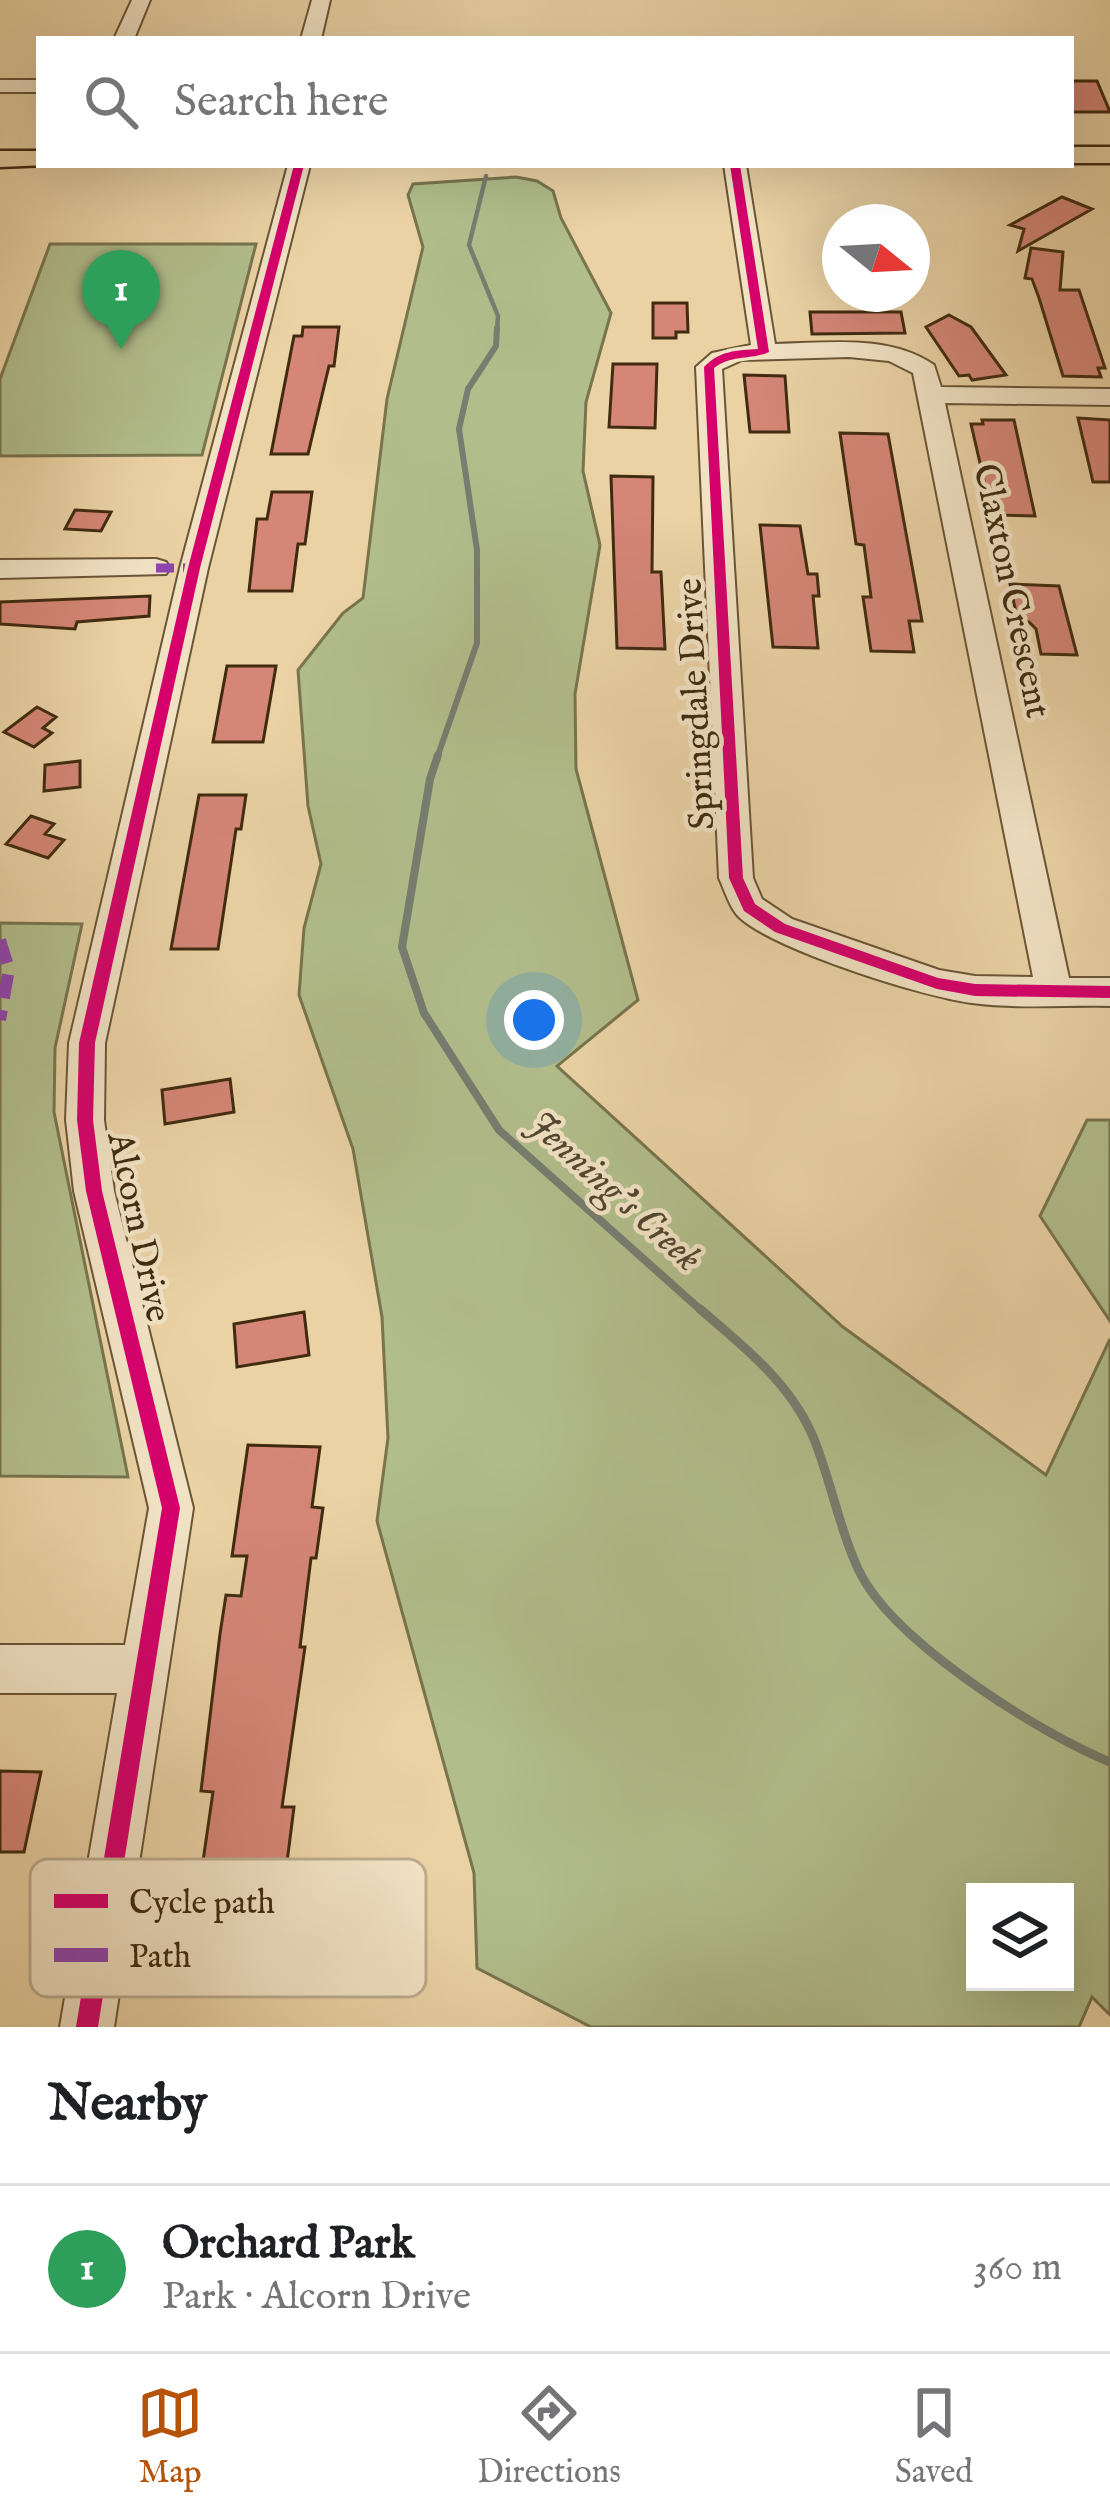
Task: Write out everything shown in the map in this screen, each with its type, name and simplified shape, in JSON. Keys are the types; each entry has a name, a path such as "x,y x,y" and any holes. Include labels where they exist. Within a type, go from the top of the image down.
{"main road":[{"path":"1074,155 1110,155"},
{"path":"0,159 36,158"}],"street":[{"path":"125,36 141,0"},
{"path":"311,36 321,0"},
{"path":"0,86 36,86"},
{"name":"Alcorn Drive","path":"114,1859 171,1505 94,1191 85,1120 85,1062 95,998 194,568 298,168"},
{"path":"734,168 764,352"},
{"name":"Claxton Crescent","path":"764,352 904,355 925,370 1054,991"},
{"name":"Springdale Drive","path":"764,352 734,353 717,358 709,367 735,855 749,907 780,928 937,983 975,990 1110,992"},
{"path":"930,395 1110,397"},
{"path":"0,569 156,568"},
{"path":"0,1669 144,1670"},
{"name":"Alcorn Drive","path":"87,2027 92,1997"}],"green space":[{"path":"516,177 537,181 553,191 561,218 611,313 586,402 583,471 600,545 575,694 576,769 638,1000 557,1066 843,1327 1046,1475 1110,1339 1110,2015 1092,1997 1079,2027 591,2027 477,1968 474,1873 377,1521 388,1438 382,1317 353,1149 299,995 304,928 321,864 308,806 298,670 343,613 363,598 387,399 423,247 408,195 413,184"},
{"path":"50,244 256,244 202,455 0,456 0,379"},
{"path":"0,923 82,924 55,1048 54,1112 128,1477 0,1476"},
{"path":"1087,1120 1110,1120 1110,1321 1040,1216"}],"building":[{"path":"1074,81 1097,81 1110,112 1074,112"},
{"path":"1062,197 1092,209 1018,251 1024,229 1010,225"},
{"path":"1031,248 1063,252 1060,290 1079,290 1105,368 1098,368 1101,377 1063,376 1032,279 1025,278"},
{"path":"653,303 687,303 688,332 676,332 676,338 653,338"},
{"path":"810,312 901,312 905,333 812,334"},
{"path":"949,315 971,327 1006,375 972,380 969,375 959,376 926,327"},
{"path":"303,327 339,327 334,366 329,366 308,454 271,454 294,336 302,336"},
{"path":"613,364 657,364 655,428 609,427"},
{"path":"744,375 785,376 789,432 750,432"},
{"path":"1078,418 1110,420 1110,482 1093,482"},
{"path":"982,420 1014,420 1035,516 992,515 971,424 983,424"},
{"path":"840,433 888,434 922,621 909,621 914,652 871,651 863,597 871,597 864,545 856,544"},
{"path":"611,476 653,477 652,572 661,572 665,649 617,648"},
{"path":"272,492 312,492 305,544 298,544 292,591 249,591 257,519 267,519"},
{"path":"75,510 111,512 101,531 65,529"},
{"path":"760,525 800,526 808,574 817,574 819,596 813,596 818,648 773,647"},
{"path":"1010,584 1059,586 1077,655 1041,654 1036,629 1029,622 1018,622"},
{"path":"150,596 149,616 77,622 75,629 0,624 0,602"},
{"path":"227,666 276,666 263,742 213,742"},
{"path":"37,707 56,717 43,728 52,733 34,747 4,732"},
{"path":"80,761 80,787 44,791 45,765"},
{"path":"199,795 246,795 241,829 236,829 218,949 171,949"},
{"path":"31,816 54,824 45,834 64,840 48,858 6,844"},
{"path":"230,1079 234,1112 165,1124 162,1090"},
{"path":"304,1312 309,1355 237,1367 234,1324"},
{"path":"248,1445 320,1447 312,1507 323,1508 316,1558 311,1558 300,1647 305,1647 282,1807 294,1807 287,1859 203,1859 213,1792 201,1791 220,1634 226,1595 241,1596 247,1556 232,1556"},
{"path":"0,1771 41,1772 24,1852 0,1852"}],"waterway":[{"name":"Jenning's Creek","path":"486,176 469,245 498,316 497,331"},
{"name":"Jenning's Creek","path":"437,758 477,643 477,550 459,429 468,389 496,346 497,328"},
{"name":"Jenning's Creek","path":"437,758 402,947 424,1013 499,1130 703,1312"},
{"name":"Jenning's Creek","path":"700,1309 765,1367 793,1400 814,1439 851,1553 887,1610 978,1687 1048,1731 1110,1762"}],"marked path":[{"path":"156,568 194,568"},
{"path":"0,940 9,969 0,1020"}],"cycle path":[{"path":"114,1859 171,1508 94,1191 85,1120 87,1043 194,568 298,168"},
{"path":"735,168 764,352 727,355 709,367 736,878 749,907 780,928 937,983 975,990 1110,992"},
{"path":"87,2027 92,1997"}],"place":[{"name":"Orchard Park","path":"121,349"}]}
